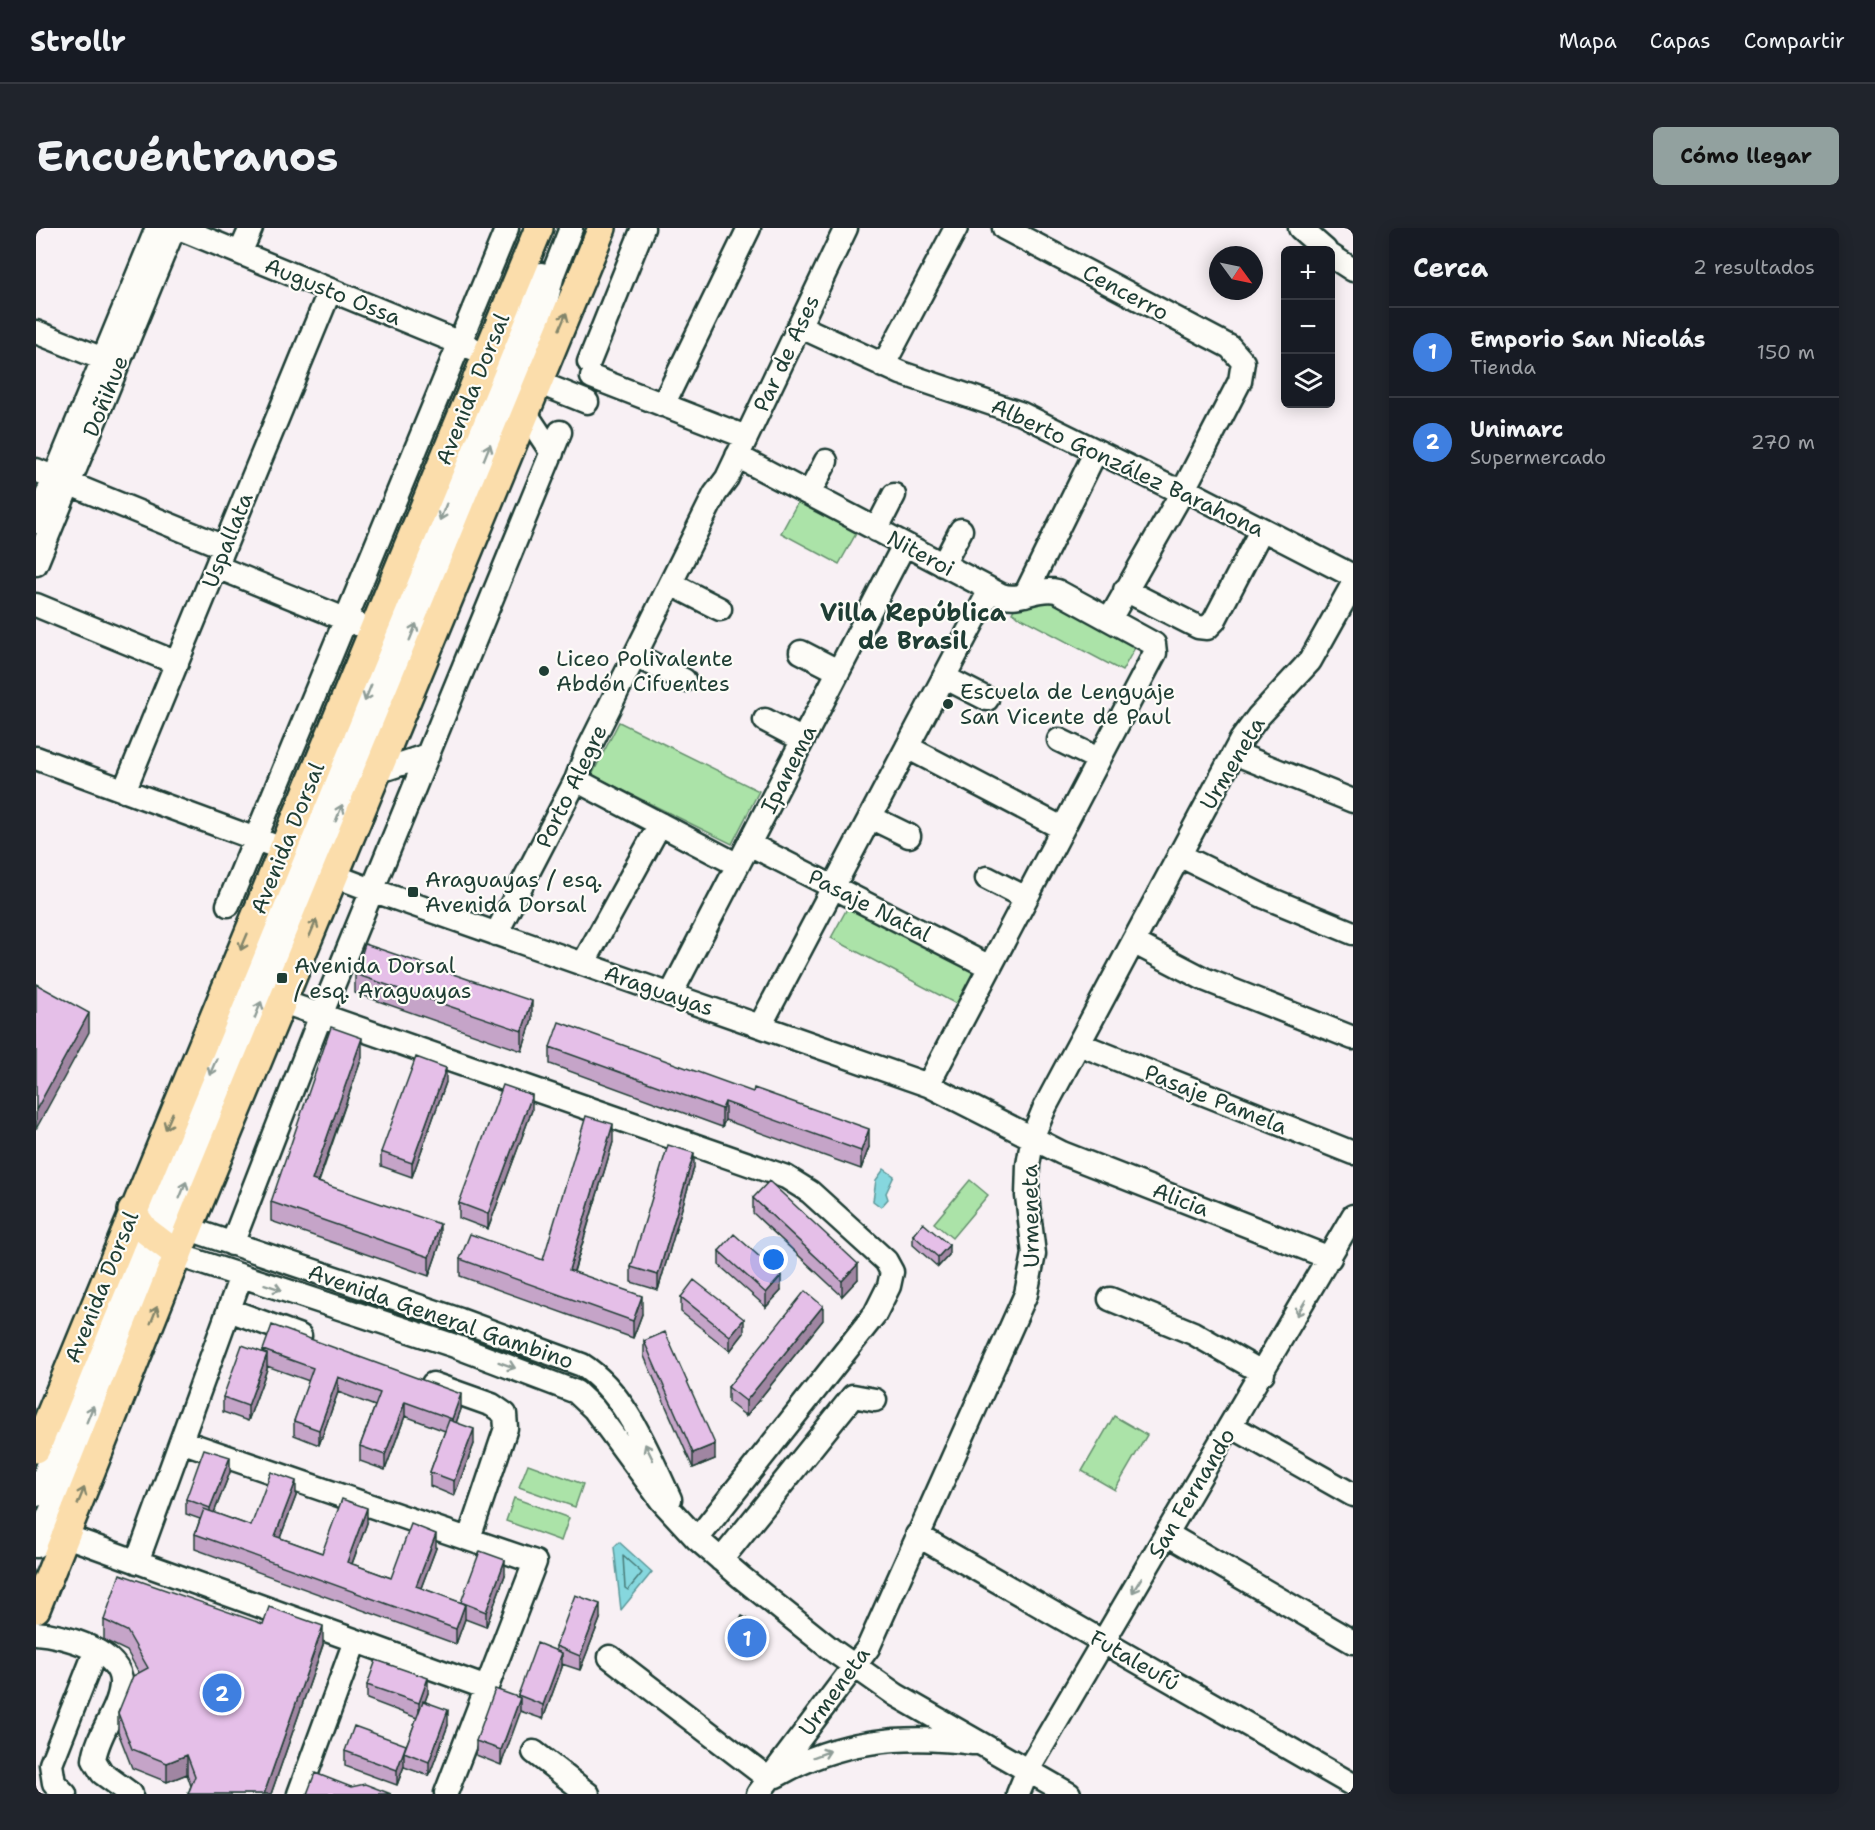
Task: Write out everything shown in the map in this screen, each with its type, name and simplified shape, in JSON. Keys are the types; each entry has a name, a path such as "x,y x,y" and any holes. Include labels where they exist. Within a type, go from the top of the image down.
{"main road":[{"name":"Avenida Dorsal","path":"36,1449 154,1235 309,863 378,772 525,412 518,368 539,228"},
{"name":"Avenida Dorsal","path":"154,1235 189,1229 282,1002 309,863 372,630 518,368 602,228"},
{"name":"Avenida Dorsal","path":"37,1605 66,1536 154,1235"}],"street":[{"name":"Doñihue","path":"36,522 157,228"},
{"name":"Doñihue","path":"36,564 53,477 174,228"},
{"name":"Augusto Ossa","path":"179,228 518,368 587,402"},
{"path":"240,253 251,228"},
{"name":"Avenida Dorsal","path":"228,905 507,228"},
{"path":"518,368 560,228"},
{"path":"36,1495 154,1235 518,368 541,322 552,274 571,228"},
{"name":"Niteroi","path":"643,228 591,370 742,447 809,494 990,590 1010,598 1050,589 1151,640 1155,648 1098,759"},
{"path":"663,405 749,228"},
{"name":"Par de Ases","path":"727,478 846,228"},
{"path":"883,366 956,228"},
{"name":"Cencerro","path":"1004,228 1230,347 1243,362 1240,381 1184,489"},
{"path":"1300,228 1320,246"},
{"path":"1335,258 1352,266"},
{"name":"Uspallata","path":"124,791 330,290"},
{"name":"Alberto González Barahona","path":"799,326 883,366 1003,407 1170,487 1184,489 1353,576"},
{"path":"36,332 103,359"},
{"path":"232,1244 321,1015 556,442 525,412"},
{"path":"1025,595 1096,451"},
{"path":"809,494 826,461"},
{"path":"53,477 372,630"},
{"name":"Porto Alegre","path":"496,934 576,780 586,754 715,494 727,478"},
{"path":"1110,619 1184,489"},
{"path":"876,530 894,495"},
{"path":"1125,590 1198,627 1207,628 1214,621 1262,529"},
{"path":"943,565 961,530"},
{"name":"Ipanema","path":"671,994 904,545"},
{"path":"671,584 720,609"},
{"name":"Urmeneta","path":"764,1787 868,1648 1030,1281 1034,1241 1026,1179 1033,1136 1045,1107 1234,753 1258,717 1310,661 1353,584"},
{"path":"760,1026 990,590"},
{"path":"36,605 177,663"},
{"path":"801,652 838,672"},
{"path":"635,655 684,680"},
{"path":"944,677 987,699"},
{"path":"765,720 803,740"},
{"path":"928,1085 1098,759 1059,740"},
{"path":"908,747 1062,828"},
{"path":"1234,753 1353,801"},
{"path":"378,772 428,755"},
{"name":"Araguayas","path":"36,758 254,839 372,890 928,1085 1033,1136"},
{"path":"576,780 738,865"},
{"path":"870,817 909,836"},
{"path":"583,964 660,824"},
{"name":"Pasaje Natal","path":"749,844 990,967"},
{"path":"1179,855 1264,897 1353,933"},
{"path":"987,878 1026,898"},
{"path":"1133,942 1204,979 1353,1038"},
{"path":"282,1002 786,1177 810,1192 886,1261 892,1272 889,1286 874,1314 690,1532"},
{"name":"Pasaje Pamela","path":"1079,1044 1353,1153"},
{"name":"Alicia","path":"1033,1136 1062,1153 1330,1258"},
{"name":"San Fernando","path":"1018,1794 1028,1770 1330,1258 1347,1239 1353,1216"},
{"name":"Avenida General Gambino","path":"189,1229 460,1320 582,1365 603,1381 644,1442 690,1532"},
{"path":"36,1546 154,1235"},
{"name":"Avenida General Gambino","path":"154,1235 241,1276 452,1345 576,1392 594,1409 641,1476 690,1532 721,1560 854,1666 904,1700 1069,1794"},
{"path":"137,1562 241,1276"},
{"path":"1110,1299 1193,1334 1263,1373"},
{"path":"229,1310 316,1342"},
{"path":"452,1345 460,1320"},
{"path":"415,1378 492,1405 505,1414 506,1428 469,1538"},
{"path":"721,1560 853,1396 874,1400"},
{"path":"1231,1426 1350,1487"},
{"path":"181,1442 535,1562 446,1793"},
{"path":"1167,1534 1353,1642"},
{"name":"Futaleufú","path":"917,1535 1353,1785"},
{"path":"66,1536 487,1688"},
{"path":"37,1605 46,1619 75,1642"},
{"path":"36,1633 75,1642 96,1650 116,1668 121,1686 94,1760 98,1769 131,1794"},
{"path":"310,1783 356,1641"},
{"path":"65,1794 54,1783 51,1764 96,1650"},
{"path":"610,1658 764,1787 823,1754 877,1740 928,1738 983,1744"},
{"path":"534,1752 588,1794"}],"green space":[{"path":"800,498 858,530 839,564 781,533"},
{"path":"1027,584 1138,642 1122,671 1012,613"},
{"path":"619,722 759,791 732,844 592,775"},
{"path":"849,905 980,973 962,1007 831,938"},
{"path":"970,1180 988,1195 952,1238 934,1223"},
{"path":"1114,1416 1147,1435 1115,1490 1082,1471"},
{"path":"528,1464 583,1484 575,1507 519,1487"},
{"path":"514,1498 569,1518 561,1541 506,1521"}],"water":[{"path":"884,1169 894,1176 886,1193 888,1199 881,1207 873,1201 876,1180"},
{"path":"619,1542 652,1572 621,1610 614,1547"}],"building":[{"path":"365,944 532,1001 522,1031 355,974"},
{"path":"36,984 89,1013 36,1110"},
{"path":"559,1022 753,1092 754,1088 869,1129 861,1151 725,1102 722,1109 550,1047"},
{"path":"331,1027 362,1038 312,1180 440,1224 429,1257 271,1202"},
{"path":"416,1057 446,1068 412,1163 381,1152"},
{"path":"503,1085 532,1095 488,1214 459,1203"},
{"path":"586,1116 613,1124 569,1270 642,1296 633,1321 460,1259 470,1234 543,1260"},
{"path":"668,1145 694,1153 658,1275 631,1267"},
{"path":"769,1181 858,1264 842,1281 753,1198"},
{"path":"923,1223 949,1245 938,1257 913,1235"},
{"path":"734,1234 781,1276 766,1293 719,1251"},
{"path":"694,1280 744,1319 730,1336 681,1297"},
{"path":"805,1291 823,1306 746,1401 728,1387"},
{"path":"272,1325 461,1394 452,1419 405,1402 385,1455 360,1446 380,1393 338,1377 319,1430 294,1421 313,1368 263,1350"},
{"path":"665,1332 715,1444 693,1453 644,1341"},
{"path":"242,1345 267,1354 248,1406 223,1397"},
{"path":"449,1420 474,1429 454,1481 430,1472"},
{"path":"204,1449 230,1457 210,1508 186,1499"},
{"path":"271,1472 296,1481 275,1536 322,1553 342,1499 367,1508 347,1562 391,1578 411,1524 436,1534 416,1586 465,1604 456,1629 195,1534 204,1509 251,1526"},
{"path":"480,1551 505,1560 486,1612 461,1602"},
{"path":"120,1574 263,1624 269,1607 323,1626 264,1794 188,1794 195,1776 187,1755 167,1763 132,1749 118,1713 133,1676 148,1668 127,1631 104,1620"},
{"path":"575,1595 600,1604 580,1656 556,1646"},
{"path":"742,1616 760,1626 752,1641 734,1631"},
{"path":"537,1643 562,1653 543,1705 518,1695"},
{"path":"376,1660 428,1678 419,1703 367,1685"},
{"path":"495,1689 520,1698 501,1750 476,1741"},
{"path":"423,1701 448,1710 429,1762 404,1752"},
{"path":"354,1726 406,1745 397,1770 345,1751"},
{"path":"315,1773 351,1787 365,1784 391,1794 307,1794"}],"place":[{"name":"Liceo Polivalente Abdón Cifuentes","path":"544,671"},
{"name":"Escuela de Lenguaje San Vicente de Paul","path":"948,704"},
{"name":"Araguayas / esq. Avenida Dorsal","path":"413,892"},
{"name":"Avenida Dorsal / esq. Araguayas","path":"282,978"},
{"name":"Emporio San Nicolás","path":"747,1638"},
{"name":"Unimarc","path":"222,1693"}],"district":[{"name":"Villa República de Brasil","path":"913,627"}]}
